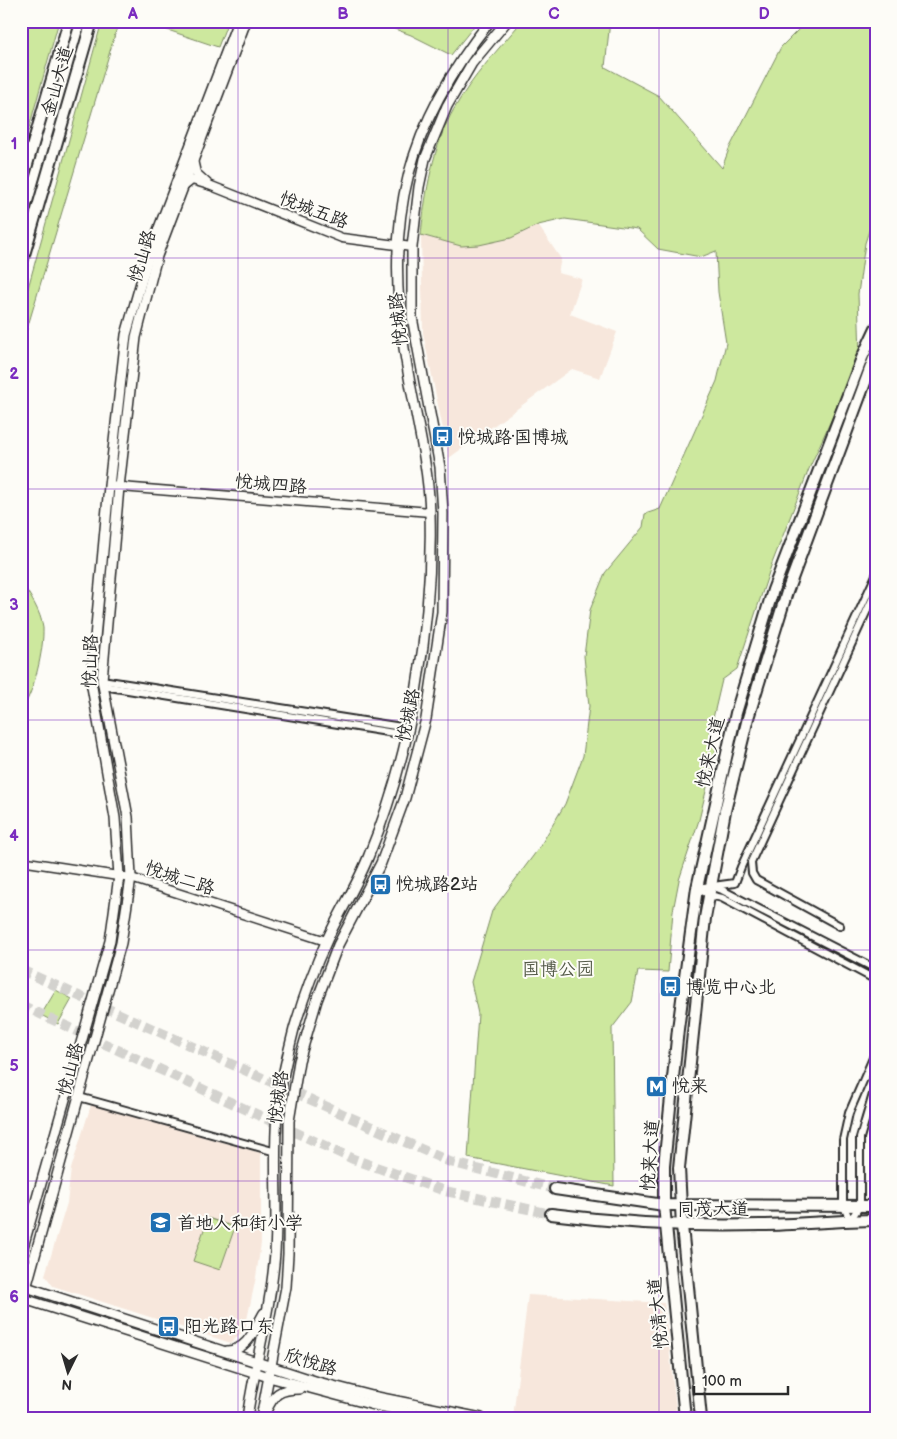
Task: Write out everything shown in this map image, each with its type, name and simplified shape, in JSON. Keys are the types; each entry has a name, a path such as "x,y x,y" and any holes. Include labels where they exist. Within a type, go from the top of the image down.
{"main road":[{"name":"金山大道","path":"21,185 70,21"},
{"name":"金山大道","path":"21,265 92,21"},
{"name":"悦山路","path":"21,1254 110,941 119,876 115,818 91,682 109,486 126,336 149,254 238,21"},
{"name":"悦山路","path":"22,1301 24,1287 121,943 131,878 128,817 103,683 119,487 136,337 157,256 246,21"},
{"name":"悦城路","path":"246,1418 267,1309 275,1252 277,1117 287,1058 306,991 326,941 369,857 390,795 407,731 427,609 430,512 422,442 400,317 399,246 405,182 424,127 449,78 463,55 490,21"},
{"name":"悦城路","path":"262,1418 286,1287 289,1121 299,1061 317,1000 338,945 381,863 405,798 426,719 442,612 443,514 440,467 412,317 412,247 419,187 435,132 447,106 472,63 507,21"},
{"name":"悦来大道","path":"681,1205 679,1168 710,891 725,812 750,709 787,592 872,360 876,328"},
{"name":"悦来大道","path":"664,1205 664,1166 697,888 736,713 773,590 872,360"},
{"name":"同茂大道","path":"555,1189 664,1205 876,1206"},
{"name":"悦清大道","path":"664,1205 683,1397 683,1418"},
{"name":"悦清大道","path":"681,1205 701,1418"},
{"name":"同茂大道","path":"551,1214 682,1226 763,1226 876,1220"},
{"name":"欣悦路","path":"24,1287 271,1367 372,1396 481,1418"},
{"name":"欣悦路","path":"22,1301 269,1378 370,1404 437,1418"},
{"path":"225,1352 237,1350 244,1346 267,1309"},
{"path":"262,1418 273,1396 278,1392 287,1389 319,1390"}],"street":[{"path":"193,158 196,173 209,185"},
{"path":"181,189 192,180 209,185"},
{"name":"悦城五路","path":"209,185 342,238 412,247"},
{"name":"悦城四路","path":"109,486 430,512"},
{"path":"710,891 735,883 876,575"},
{"path":"840,926 756,880 752,873 751,862 876,591"},
{"path":"103,683 407,731"},
{"name":"悦城二路","path":"21,862 131,878 326,941"},
{"path":"697,888 710,891 876,980"},
{"path":"710,891 722,890 876,969"},
{"path":"876,1051 849,1113 843,1140 843,1205 850,1220 860,1206 860,1138 876,1084"},
{"path":"79,1097 276,1152"}],"shaded area":[{"path":"538,225 561,259 558,273 582,279 570,314 617,332 600,378 572,369 449,458 423,333 421,235 461,246 511,238"},
{"name":"首地人和街小学","path":"91,1105 261,1153 261,1243 256,1277 245,1329 231,1343 53,1286 45,1275 67,1203 71,1169"},
{"path":"528,1295 664,1303 677,1418 513,1417"}],"green space":[{"path":"21,21 59,21 21,156"},
{"path":"102,21 119,21 21,349 21,313"},
{"path":"141,21 228,21 218,47"},
{"path":"373,21 478,21 451,55 411,35"},
{"name":"国博公园","path":"522,21 610,21 605,67 659,96 722,168 729,149 781,47 807,21 876,21 876,209 865,243 858,294 860,356 809,469 771,566 737,669 722,680 710,731 716,750 699,820 679,880 673,911 668,972 638,971 632,1002 612,1028 614,1186 468,1158 478,1014 471,982 492,911 539,848 565,804 583,756 589,706 584,656 590,610 605,573 643,527 645,514 660,509 717,381 726,343 718,292 716,251 701,257 658,249 637,229 565,219 538,225 511,238 479,245 461,246 421,235 431,170 447,123 469,86"},
{"path":"21,582 38,610 42,622 43,637 34,683 21,710"},
{"path":"56,990 72,999 58,1024 41,1015"},
{"path":"208,1218 235,1227 220,1270 193,1261"}],"tunnel":[{"path":"21,970 450,1162 555,1189"},
{"path":"21,1005 353,1159 445,1191 551,1214"}],"place":[{"name":"悦城路·国博城","path":"442,437"},
{"name":"悦城路2站","path":"380,884"},
{"name":"博览中心北","path":"670,987"},
{"name":"悦来","path":"656,1086"},
{"name":"首地人和街小学","path":"161,1223"},
{"name":"阳光路口东","path":"168,1326"}]}
